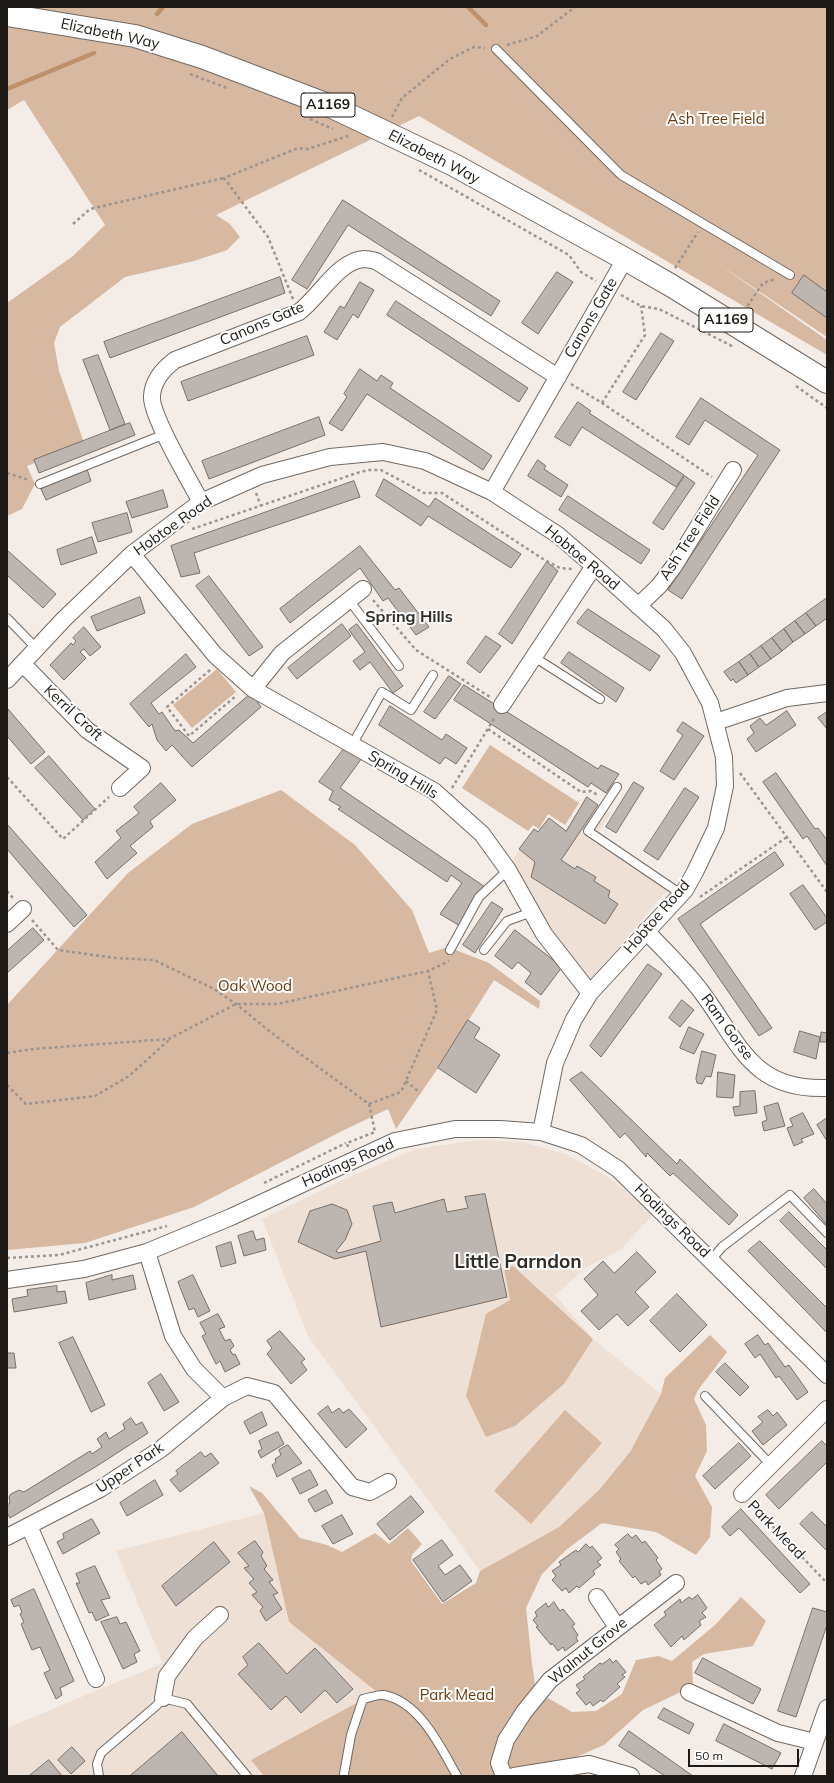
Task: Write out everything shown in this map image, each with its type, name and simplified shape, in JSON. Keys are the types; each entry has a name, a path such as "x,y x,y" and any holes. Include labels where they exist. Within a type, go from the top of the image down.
{"main road":[{"name":"Elizabeth Way","path":"7,15 135,36 202,57 328,105 454,166 625,260 685,294 827,382"}],"street":[{"name":"Canons Gate","path":"201,502 155,414 152,396 156,381 164,369 175,360 299,312 310,304 339,270 351,262 364,259 376,261 558,377"},
{"name":"Canons Gate","path":"492,492 625,260"},
{"name":"Hobtoe Road","path":"8,676 23,664 64,619 132,554 201,502 262,475 330,456 383,452 425,461 492,492 558,535 592,568 664,629 683,653 710,703 722,749 725,786 716,828 708,848 683,892 590,993 574,1019 554,1063 541,1132"},
{"name":"Ash Tree Field","path":"638,606 659,586 674,566 733,470"},
{"name":"Spring Hills","path":"132,554 221,660 250,688 434,791 482,834 508,870 544,934 590,993"},
{"path":"502,705 592,568"},
{"path":"250,688 282,653 363,589"},
{"name":"Kerril Croft","path":"23,664 87,730 142,768 120,788"},
{"path":"716,722 788,698 827,693"},
{"path":"7,924 23,909"},
{"name":"Ram Gorse","path":"646,931 700,990 730,1037 742,1053 756,1066 772,1078 790,1086 809,1089 827,1088"},
{"name":"Hodings Road","path":"7,1280 84,1269 147,1252 231,1217 395,1141 455,1129 500,1129 541,1132 581,1145 618,1169 827,1375"},
{"path":"147,1252 173,1336 194,1369 223,1398"},
{"name":"Upper Park","path":"7,1537 100,1489 161,1449 223,1398 248,1386 274,1393 352,1487 370,1492 388,1482"},
{"name":"Park Mead","path":"742,1494 827,1409"},
{"path":"29,1526 96,1679"},
{"name":"Walnut Grove","path":"504,1776 499,1763 506,1740 524,1712 550,1680 676,1583"},
{"path":"597,1597 618,1627"},
{"path":"163,1698 167,1676 195,1638 220,1615"},
{"path":"689,1692 778,1733 815,1742"},
{"path":"803,1776 827,1708"},
{"path":"514,1776 589,1764 630,1776"}],"lane":[{"path":"496,48 621,175 790,275"},
{"path":"40,484 166,434"},
{"path":"349,600 399,666"},
{"path":"7,618 37,649"},
{"path":"534,657 600,699"},
{"path":"352,744 382,692 411,710 434,676"},
{"path":"617,788 588,831 683,892"},
{"path":"450,950 479,898 508,870"},
{"path":"484,950 507,921 532,912"},
{"path":"712,1260 722,1247 790,1195 827,1233"},
{"path":"705,1396 771,1465"},
{"path":"344,1774 351,1735 363,1699 383,1694 405,1704 428,1726 457,1776"},
{"path":"99,1776 97,1764 101,1753 156,1706 163,1698 187,1704 247,1776"}],"path":[{"path":"386,132 402,98 450,59 474,47 496,48 537,36 575,7"},
{"path":"184,72 228,88"},
{"path":"303,116 336,130"},
{"path":"342,133 355,139"},
{"path":"73,224 90,209 224,178 298,148 308,149 348,136"},
{"path":"413,166 569,254 581,272 609,288 641,306 659,309 735,348"},
{"path":"224,178 268,237 299,312"},
{"path":"672,274 703,223"},
{"path":"740,316 760,287"},
{"path":"602,402 645,335 641,306"},
{"name":"Ash Tree Field","path":"558,377 602,402 724,485"},
{"path":"795,385 827,408"},
{"path":"185,531 357,473 368,470 381,470 424,493 442,493 544,560 560,568 592,568"},
{"path":"7,473 40,484"},
{"path":"363,589 416,650 502,705 445,800"},
{"path":"221,660 167,707 190,736 250,688"},
{"path":"488,729 581,792 591,791 608,801"},
{"path":"722,749 827,892"},
{"path":"7,777 63,838 120,788"},
{"path":"683,892 695,900 787,837"},
{"path":"58,950 115,958 154,960 214,989 369,1104 375,1132 346,1143 262,1184"},
{"path":"7,1085 26,1104 95,1096 129,1076 169,1040 236,1004 277,1004 428,971 448,962 450,950"},
{"path":"369,1104 401,1092 406,1081 437,1010 428,971"},
{"path":"7,1053 33,1049 169,1040"},
{"path":"406,1081 420,1093"},
{"path":"346,1143 354,1159"},
{"path":"7,1258 59,1255 168,1225"},
{"name":"Park Mead","path":"742,1494 827,1583"}],"shaded area":[{"path":"587,797 611,813 596,835 669,888 590,981 550,934 511,862 534,829 538,832 549,818 566,830"},
{"path":"479,1140 523,1142 565,1154 608,1177 654,1214 620,1250 587,1267 555,1295 593,1339 661,1394 630,1452 599,1490 559,1527 480,1571 308,1336 262,1219 345,1179 416,1149"},
{"path":"264,1513 289,1622 378,1692 252,1760 264,1776 7,1776 7,1728 163,1663 116,1551"}],"green space":[{"path":"7,7 827,7 827,337 717,263 827,340 827,355 419,116 216,215 230,224 240,237 227,250 194,261 125,277 60,327 54,343 59,371 84,443 27,466 35,484 22,509 7,516 7,303 73,256 105,225 24,100 7,110"},
{"path":"217,669 236,692 192,728 173,705"},
{"path":"490,745 579,803 565,825 548,814 539,829 533,825 528,831 462,788"},
{"name":"Oak Wood","path":"281,790 355,845 412,910 429,953 448,947 489,963 540,1001 539,1009 494,980 438,1068 396,1129 388,1109 194,1207 85,1243 7,1250 7,1005 128,873 192,824"},
{"path":"513,1266 593,1339 564,1384 515,1426 486,1437 466,1396 486,1314 510,1300 504,1268"},
{"name":"Park Mead","path":"710,1335 727,1352 698,1390 694,1399 706,1425 707,1451 695,1476 712,1507 710,1537 696,1555 656,1532 602,1523 566,1550 542,1574 526,1608 536,1691 572,1712 596,1711 622,1694 636,1660 658,1656 672,1661 715,1625 741,1597 766,1621 753,1646 704,1654 692,1662 693,1686 643,1710 604,1745 546,1770 511,1776 264,1776 251,1760 377,1692 289,1622 264,1513 249,1486 262,1493 300,1538 327,1545 342,1552 375,1533 389,1544 408,1528 422,1544 412,1555 411,1561 442,1604 476,1583 480,1571 559,1527 599,1490 630,1452 661,1394 665,1378"},
{"path":"565,1410 602,1443 531,1524 494,1491"}],"building":[{"path":"343,200 500,301 491,316 348,225 307,289 292,280"},
{"path":"557,272 573,282 538,334 522,323"},
{"path":"804,275 827,292 827,318 792,293"},
{"path":"280,277 285,293 110,358 104,342"},
{"path":"360,282 374,290 358,318 353,314 337,340 324,332 340,306 344,308"},
{"path":"396,301 528,388 519,402 387,315"},
{"path":"661,333 674,341 636,400 623,392"},
{"path":"307,336 314,355 188,401 181,382"},
{"path":"98,355 125,424 110,430 83,360"},
{"path":"360,369 377,381 381,375 393,383 390,388 492,456 483,470 367,394 342,431 329,423 347,397 344,394"},
{"path":"701,398 780,450 682,599 668,590 758,455 705,420 689,445 676,437"},
{"path":"578,402 591,411 589,413 684,475 676,487 582,427 570,446 555,437"},
{"path":"319,417 325,435 209,479 202,461"},
{"path":"130,423 135,435 39,473 34,460"},
{"path":"538,460 546,466 544,469 568,485 561,497 528,476"},
{"path":"87,469 91,481 46,500 41,489"},
{"path":"685,476 695,483 663,530 653,523"},
{"path":"384,479 429,507 435,498 521,554 511,568 428,516 421,526 376,496"},
{"path":"354,481 360,497 194,553 200,573 181,577 171,546"},
{"path":"163,490 168,507 132,518 126,502"},
{"path":"568,496 650,550 641,564 559,510"},
{"path":"127,513 132,532 98,542 92,523"},
{"path":"92,537 97,553 61,565 57,550"},
{"path":"360,546 395,590 399,588 429,627 416,635 388,598 383,601 360,568 290,623 280,609"},
{"path":"7,550 56,594 43,608 7,575"},
{"path":"547,562 558,571 512,644 499,634"},
{"path":"209,576 263,647 249,656 196,586"},
{"path":"140,597 145,613 97,631 91,617"},
{"path":"827,598 827,618 816,626 806,613"},
{"path":"588,609 660,656 650,671 577,623"},
{"path":"806,613 816,626 805,634 795,621"},
{"path":"795,621 805,634 793,642 784,629"},
{"path":"342,624 351,636 297,679 288,668"},
{"path":"357,624 403,686 393,693 370,662 360,670 353,661 365,652 349,630"},
{"path":"84,627 101,647 90,656 84,649 80,652 86,658 64,680 50,665 71,643 73,645 76,641 73,638"},
{"path":"784,629 793,642 782,651 772,638"},
{"path":"486,636 501,646 480,673 467,663"},
{"path":"772,638 782,651 771,659 761,646"},
{"path":"761,646 771,659 759,667 750,654"},
{"path":"569,652 624,688 616,702 561,663"},
{"path":"186,654 196,667 151,703 159,714 162,712 175,731 179,730 193,743 251,693 261,707 192,767 172,745 166,751 157,740 152,724 149,727 130,704"},
{"path":"750,654 759,667 748,675 739,662"},
{"path":"739,662 748,675 736,683 733,679 731,681 724,672"},
{"path":"449,676 461,684 435,719 424,712"},
{"path":"464,685 598,769 601,765 619,774 606,793 591,783 588,787 454,700"},
{"path":"390,706 442,740 446,734 467,748 456,764 445,757 440,764 379,725"},
{"path":"8,709 45,752 31,764 7,736"},
{"path":"787,711 796,725 756,752 747,739 754,733 750,726 760,718 766,725"},
{"path":"827,712 827,729 818,718"},
{"path":"683,722 704,736 674,780 660,771 683,735 677,731"},
{"path":"346,746 362,758 340,788 485,887 460,926 440,914 462,883 451,875 447,882 338,809 341,807 329,800 333,791 319,782"},
{"path":"49,756 95,809 83,820 35,768"},
{"path":"776,773 815,829 818,828 827,840 827,866 807,836 803,839 763,782"},
{"path":"634,782 644,788 616,833 606,827"},
{"path":"161,783 176,800 150,821 153,827 130,846 137,853 107,879 95,862 121,838 116,831 139,813 134,807"},
{"path":"685,788 699,797 658,860 644,851"},
{"path":"587,797 598,805 561,860 575,869 577,866 596,877 594,881 610,891 608,897 618,904 605,924 531,877 535,862 519,849 534,829 538,832 549,818 566,831"},
{"path":"7,824 87,915 74,927 7,849"},
{"path":"775,852 784,865 700,924 772,1028 759,1036 678,919"},
{"path":"803,885 827,918 827,922 815,930 790,894"},
{"path":"492,902 503,909 475,953 463,945"},
{"path":"33,928 44,940 7,973 7,951"},
{"path":"515,930 562,967 541,995 525,982 531,973 518,962 512,969 495,956"},
{"path":"648,964 662,974 601,1057 590,1046"},
{"path":"682,1000 694,1010 680,1027 669,1018"},
{"path":"468,1020 480,1028 474,1038 500,1055 476,1093 438,1068"},
{"path":"689,1027 704,1034 694,1054 680,1048"},
{"path":"800,1031 820,1037 816,1059 794,1052"},
{"path":"821,1032 827,1033 827,1042 820,1042"},
{"path":"702,1051 716,1055 711,1077 706,1076 702,1084 697,1083 696,1079"},
{"path":"582,1072 677,1164 680,1159 738,1215 729,1225 673,1173 670,1176 647,1153 646,1157 625,1133 620,1138 570,1080"},
{"path":"718,1072 735,1075 733,1098 717,1097"},
{"path":"755,1091 757,1113 735,1116 733,1107 740,1106 740,1092"},
{"path":"778,1103 785,1126 764,1131 762,1122 767,1120 764,1107"},
{"path":"803,1113 814,1134 801,1139 803,1142 794,1146 787,1128 793,1126 790,1119"},
{"path":"827,1118 827,1141 817,1125"},
{"path":"814,1189 827,1204 827,1225 804,1198"},
{"path":"485,1194 507,1297 381,1327 366,1251 335,1259 298,1242 310,1211 332,1204 347,1210 352,1224 345,1240 336,1251 339,1253 381,1241 373,1206 392,1202 395,1213 444,1199 447,1212 468,1208 465,1197"},
{"path":"789,1212 827,1250 827,1269 780,1221"},
{"path":"253,1231 256,1240 264,1238 266,1250 244,1256 238,1236"},
{"path":"760,1241 827,1308 827,1333 748,1251"},
{"path":"231,1242 236,1263 221,1267 216,1247"},
{"path":"637,1252 656,1272 635,1292 649,1307 628,1326 617,1314 599,1330 581,1311 598,1295 584,1279 603,1261 614,1273"},
{"path":"112,1275 112,1280 133,1275 136,1289 89,1300 86,1283"},
{"path":"193,1275 210,1311 198,1317 194,1308 189,1310 178,1282"},
{"path":"57,1286 57,1292 65,1291 67,1303 14,1312 12,1299 28,1296 27,1290"},
{"path":"677,1294 707,1325 680,1352 650,1321"},
{"path":"218,1314 225,1327 219,1329 225,1341 230,1339 234,1346 230,1350 233,1355 235,1354 240,1364 225,1372 220,1361 216,1364 202,1336 206,1334 200,1323"},
{"path":"280,1331 305,1359 301,1362 307,1370 291,1384 267,1354 272,1348 267,1341"},
{"path":"758,1335 765,1345 768,1343 785,1367 789,1365 808,1392 797,1400 779,1376 776,1378 760,1354 755,1358 745,1344"},
{"path":"73,1337 105,1405 91,1412 59,1343"},
{"path":"7,1353 14,1353 16,1368 7,1368"},
{"path":"725,1363 749,1387 740,1396 716,1372"},
{"path":"161,1374 179,1402 164,1411 148,1383"},
{"path":"328,1406 332,1413 339,1408 343,1413 349,1409 367,1429 346,1448 318,1414"},
{"path":"768,1410 773,1416 777,1412 787,1425 763,1445 752,1431 763,1422 758,1417"},
{"path":"262,1412 267,1425 250,1434 244,1422"},
{"path":"131,1418 136,1425 142,1422 148,1433 97,1466 10,1518 7,1513 7,1505 10,1503 9,1497 11,1494 19,1490 24,1492 90,1451 92,1454 102,1447 97,1439 106,1432 109,1439 125,1429 123,1424"},
{"path":"278,1432 284,1444 261,1458 258,1451 262,1449 259,1441"},
{"path":"822,1441 827,1446 827,1462 779,1509 766,1495"},
{"path":"739,1443 751,1456 715,1489 703,1476"},
{"path":"288,1445 302,1463 277,1477 272,1465 276,1462 275,1459 281,1455 279,1450"},
{"path":"201,1452 205,1457 211,1453 219,1463 180,1492 170,1480 178,1474 176,1471"},
{"path":"310,1470 318,1485 300,1494 292,1479"},
{"path":"155,1480 163,1495 127,1516 120,1503"},
{"path":"326,1490 333,1503 315,1512 308,1500"},
{"path":"411,1496 424,1512 390,1540 377,1524"},
{"path":"741,1509 810,1584 800,1593 739,1528 730,1536 722,1527"},
{"path":"812,1512 827,1527 827,1551 800,1524"},
{"path":"342,1515 353,1534 333,1544 322,1526"},
{"path":"92,1519 100,1533 63,1554 57,1542 64,1538 63,1534"},
{"path":"628,1534 632,1538 636,1535 642,1543 645,1541 658,1558 656,1560 662,1569 659,1571 661,1575 648,1585 646,1581 641,1584 635,1576 633,1578 619,1561 621,1559 616,1552 619,1549 615,1545"},
{"path":"442,1540 453,1555 438,1566 445,1575 460,1565 472,1581 443,1602 413,1560"},
{"path":"255,1541 263,1552 261,1556 267,1566 264,1569 273,1580 269,1582 278,1593 273,1595 282,1609 266,1621 260,1611 263,1607 252,1595 257,1592 249,1583 254,1579 244,1568 249,1566 238,1553"},
{"path":"214,1542 230,1562 176,1606 162,1586"},
{"path":"586,1544 590,1548 592,1546 602,1558 597,1562 601,1565 593,1571 595,1574 579,1588 577,1586 569,1593 566,1588 562,1591 552,1580 556,1576 552,1571 561,1565 559,1562 576,1550 578,1552"},
{"path":"95,1566 110,1598 101,1600 109,1615 96,1621 92,1612 89,1613 76,1583 80,1583 76,1574"},
{"path":"34,1589 74,1681 60,1688 62,1695 56,1699 44,1673 50,1670 40,1647 32,1650 21,1624 24,1622 20,1614 22,1612 19,1605 14,1607 11,1600"},
{"path":"698,1595 707,1608 702,1613 706,1617 699,1621 701,1625 684,1640 682,1636 671,1647 654,1625 666,1615 664,1612 680,1599 681,1603 689,1597 692,1599"},
{"path":"554,1602 560,1611 563,1609 575,1624 572,1626 578,1635 576,1638 578,1641 565,1651 563,1647 558,1651 552,1643 551,1645 536,1627 538,1626 533,1620 537,1616 535,1612 546,1603 548,1607"},
{"path":"813,1608 827,1612 827,1625 796,1717 778,1711"},
{"path":"117,1617 120,1624 126,1622 140,1651 134,1654 137,1662 123,1669 101,1622"},
{"path":"259,1643 287,1674 315,1648 353,1689 337,1703 325,1690 301,1713 286,1696 271,1710 238,1674 248,1665 243,1657"},
{"path":"703,1658 761,1689 753,1704 695,1673"},
{"path":"610,1659 613,1663 616,1660 626,1672 622,1675 625,1677 617,1684 620,1687 603,1702 601,1700 593,1706 590,1702 586,1705 576,1693 580,1690 576,1685 585,1679 583,1677 600,1663 602,1664"},
{"path":"664,1708 694,1724 689,1734 658,1718"},
{"path":"724,1724 781,1753 772,1769 716,1741"},
{"path":"629,1731 693,1776 665,1776 619,1746"},
{"path":"182,1732 218,1776 130,1776"},
{"path":"72,1747 85,1761 71,1774 58,1760"},
{"path":"49,1760 62,1776 29,1776"}],"waterway":[{"path":"157,14 163,7"},
{"path":"468,7 486,25"},
{"path":"7,89 94,53"}],"district":[{"name":"Spring Hills","path":"409,617"},
{"name":"Little Parndon","path":"518,1262"}]}
